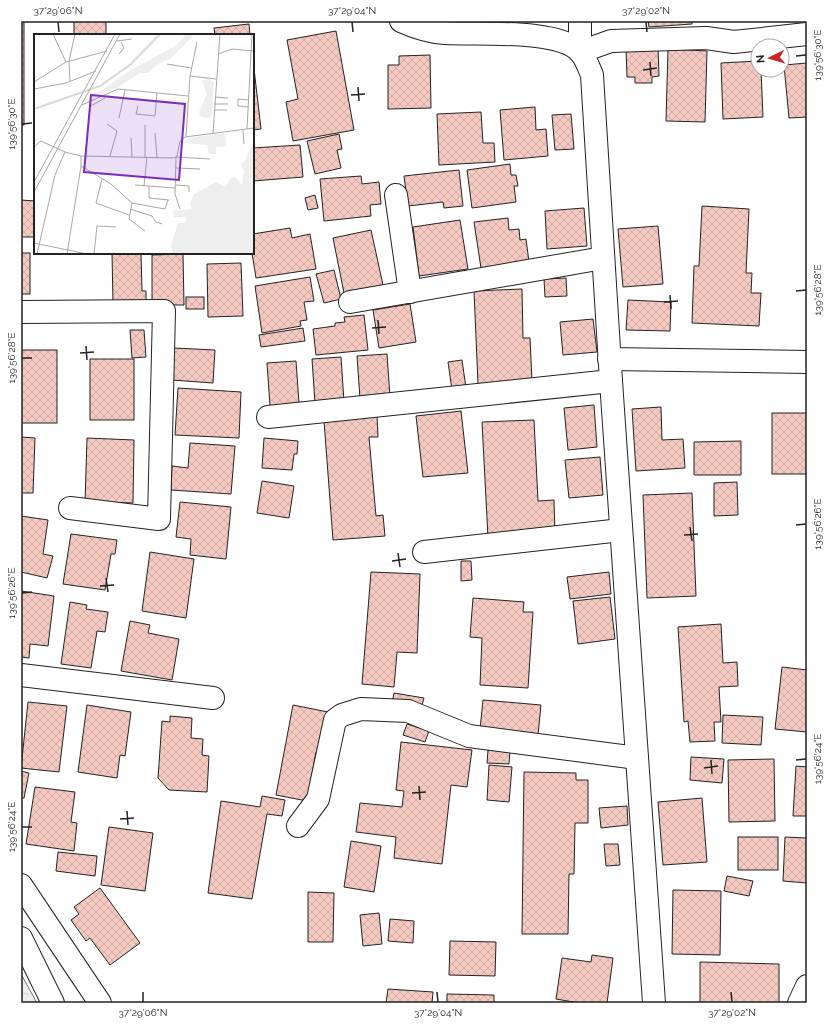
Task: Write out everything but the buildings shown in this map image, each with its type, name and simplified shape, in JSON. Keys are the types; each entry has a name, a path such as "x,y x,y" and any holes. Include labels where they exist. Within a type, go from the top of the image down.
{"street":[{"path":"401,21 444,27 537,36 569,44 580,52 592,75 609,358 654,1003"},
{"path":"580,21 580,52"},
{"path":"580,52 611,41 706,30 734,42 807,34"},
{"path":"396,195 410,292"},
{"path":"350,302 603,258"},
{"path":"21,312 164,311 159,519 70,508"},
{"path":"609,358 807,362"},
{"path":"268,417 611,381"},
{"path":"424,552 621,530"},
{"path":"21,675 213,698"},
{"path":"298,826 318,798 335,720 342,715 361,709 408,710 469,736 637,758"},
{"path":"21,886 100,1003"},
{"path":"21,938 53,1003"},
{"path":"799,1003 807,986"}],"green space":[{"path":"21,974 37,1003 21,1003"}]}
